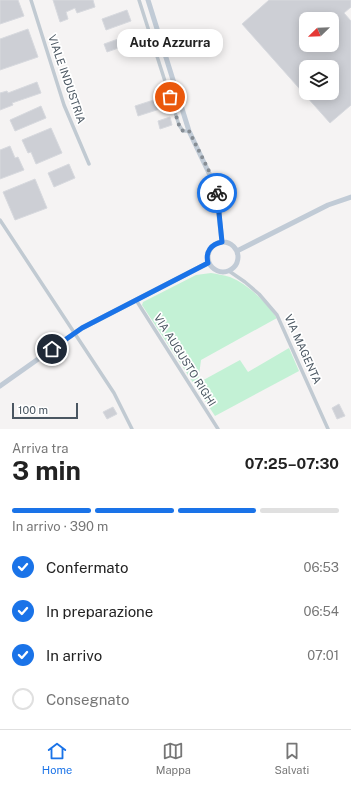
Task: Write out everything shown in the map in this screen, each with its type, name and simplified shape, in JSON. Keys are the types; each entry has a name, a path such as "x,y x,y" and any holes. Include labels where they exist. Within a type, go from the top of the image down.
{"street":[{"name":"VIALE INDUSTRIA","path":"31,0 64,105 89,164"},
{"path":"139,0 179,125 183,131 189,131"},
{"path":"148,0 189,131 216,188 222,242"},
{"path":"237,251 328,205 351,198"},
{"path":"0,220 114,393 132,429"},
{"path":"222,242 231,244 237,251 238,261 229,271 219,272 208,263 207,258 209,249 213,245 222,242"},
{"path":"0,386 74,333 208,263"},
{"name":"VIA MAGENTA","path":"229,271 259,294 277,315 328,429"},
{"name":"VIA AUGUSTO RIGHI","path":"136,300 218,429"}],"green space":[{"path":"211,273 230,277 244,284 262,300 277,318 201,360 198,383 240,360 248,372 289,348 299,371 215,416 142,305 143,302 196,275"}],"building":[{"path":"0,0 18,0 24,16 0,24"},
{"path":"53,0 93,0 95,7 77,13 75,8 66,12 68,19 60,22"},
{"path":"269,0 351,0 351,7 344,13 351,21 351,105 330,123 310,100 339,100 339,60 299,60 299,88 242,24"},
{"path":"127,10 131,21 106,30 102,19"},
{"path":"28,29 38,57 0,70 0,39"},
{"path":"141,31 144,39 107,52 104,44"},
{"path":"37,82 41,93 12,103 13,105 0,110 0,93 7,91 8,93"},
{"path":"163,97 166,107 138,116 135,106"},
{"path":"41,106 46,118 15,131 10,120"},
{"path":"170,117 172,125 160,129 158,121"},
{"path":"51,128 62,153 36,164 31,152 28,153 22,140"},
{"path":"10,146 15,158 18,157 24,170 0,179 0,150"},
{"path":"69,164 75,178 54,187 48,173"},
{"path":"35,179 47,208 15,220 3,192"},
{"path":"339,404 345,416 337,419 332,408"},
{"path":"113,407 117,414 107,419 103,412"}],"way so far":[{"path":"170,97 179,125 183,131 189,131 196,148 213,179 217,193"}],"place":[{"name":"Auto Azzurra","path":"170,97"}],"route":[{"path":"52,349 82,328 208,263 207,258 209,249 213,245 222,242 217,193"}]}
